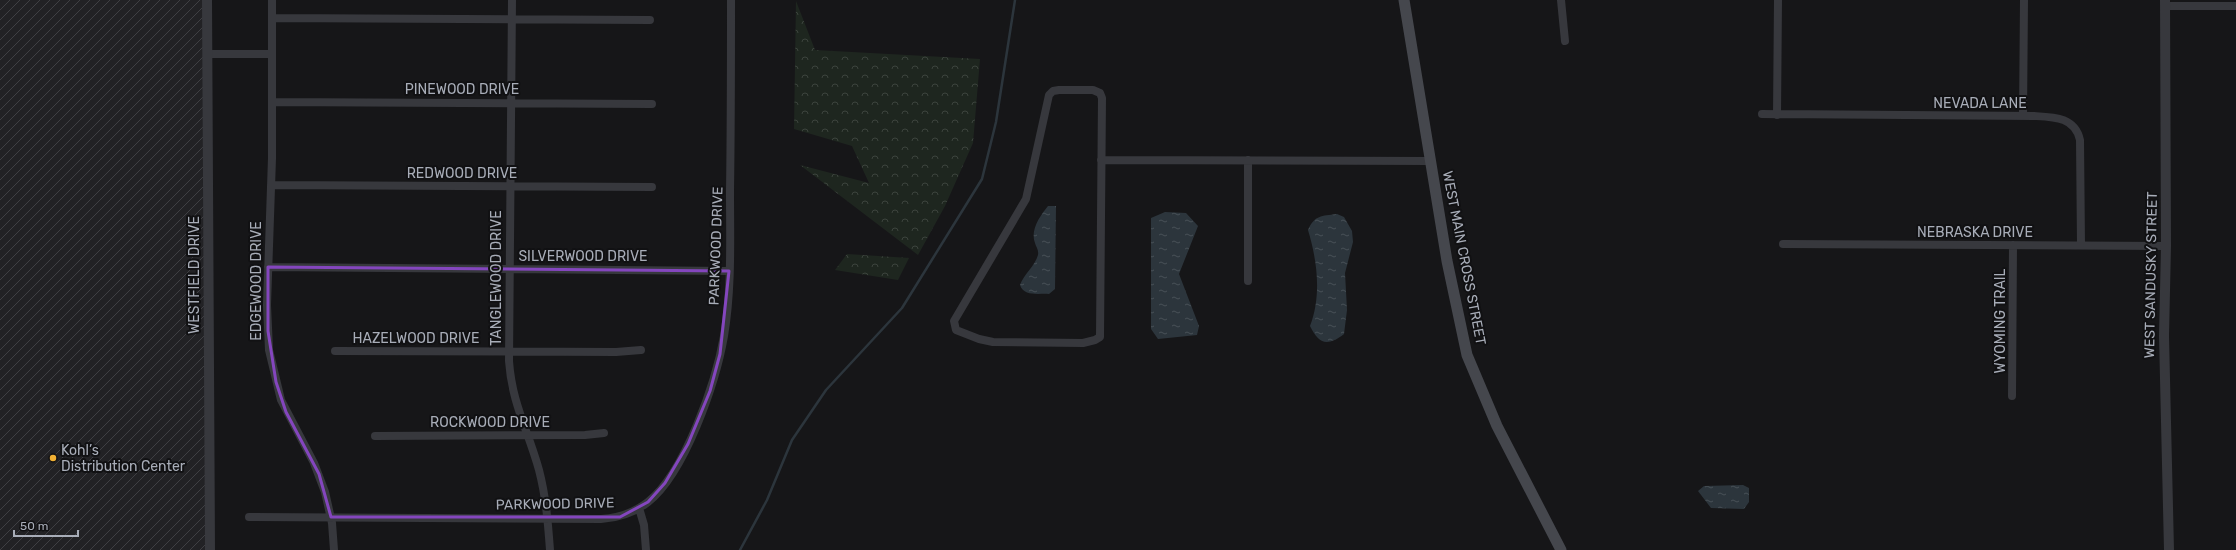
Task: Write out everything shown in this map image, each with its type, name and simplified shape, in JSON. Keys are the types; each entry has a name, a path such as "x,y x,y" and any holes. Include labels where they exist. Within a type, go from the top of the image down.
{"main road":[{"name":"WEST MAIN CROSS STREET","path":"1404,0 1456,305 1467,355 1497,426 1560,550"}],"street":[{"name":"WESTFIELD DRIVE","path":"207,0 210,550"},
{"name":"EDGEWOOD DRIVE","path":"272,0 271,185 268,267 268,331 271,363 286,412 319,474 331,517 334,550"},
{"name":"TANGLEWOOD DRIVE","path":"512,0 509,352 513,392 526,435 539,470 547,519 550,550"},
{"name":"PARKWOOD DRIVE","path":"249,517 614,518 639,508 658,494 688,444 703,410 722,345 726,317 729,271 731,0"},
{"path":"1561,0 1565,41"},
{"path":"1777,115 1778,0"},
{"path":"2023,116 2024,0"},
{"path":"2165,3 2236,6"},
{"name":"WEST SANDUSKY STREET","path":"2165,3 2166,246 2164,343 2169,550"},
{"path":"272,18 650,20"},
{"path":"207,54 272,54"},
{"path":"1093,90 1100,93 1102,98 1101,160 1100,337 1083,343 993,342 979,339 956,330 954,321 961,306 1026,199 1049,95 1053,91 1093,90"},
{"name":"PINEWOOD DRIVE","path":"272,102 652,104"},
{"name":"NEVADA LANE","path":"1762,114 2023,116 2060,119 2070,122 2077,130 2081,153 2081,245"},
{"path":"1101,160 1431,161"},
{"path":"1248,160 1248,281"},
{"name":"REDWOOD DRIVE","path":"271,185 652,187"},
{"name":"NEBRASKA DRIVE","path":"1783,244 2166,246"},
{"name":"WYOMING TRAIL","path":"2012,396 2013,245"},
{"name":"SILVERWOOD DRIVE","path":"268,267 729,271"},
{"name":"HAZELWOOD DRIVE","path":"335,351 616,352 641,350"},
{"name":"ROCKWOOD DRIVE","path":"375,436 604,433"},
{"path":"639,508 644,525 646,550"}],"highlighted area":[{"path":"268,267 729,271 720,354 710,391 688,444 665,483 648,502 620,517 331,517 319,474 286,412 276,382 268,331"}],"shaded area":[{"path":"0,0 209,0 209,550 0,550"}],"green space":[{"path":"796,1 815,50 980,59 973,143 945,206 918,255 800,165 869,183 852,146 794,129"},
{"path":"847,254 909,258 898,280 835,270"}],"water":[{"path":"1048,206 1056,206 1055,289 1049,294 1028,293 1022,289 1020,285 1037,259 1038,250 1034,238 1035,228"},
{"path":"1165,212 1186,213 1198,226 1179,274 1199,326 1197,335 1158,339 1151,329 1151,218"},
{"path":"1337,214 1344,217 1352,231 1353,242 1345,273 1347,310 1344,334 1333,341 1324,342 1317,337 1310,326 1316,302 1317,278 1314,253 1308,230 1313,221 1319,217"},
{"path":"1743,485 1749,488 1749,502 1744,509 1711,508 1698,491 1704,486"}],"waterway":[{"path":"740,550 767,500 792,440 826,390 902,308 982,179 996,122 1015,0"}],"place":[{"name":"Kohl’s Distribution Center","path":"53,458"}]}
